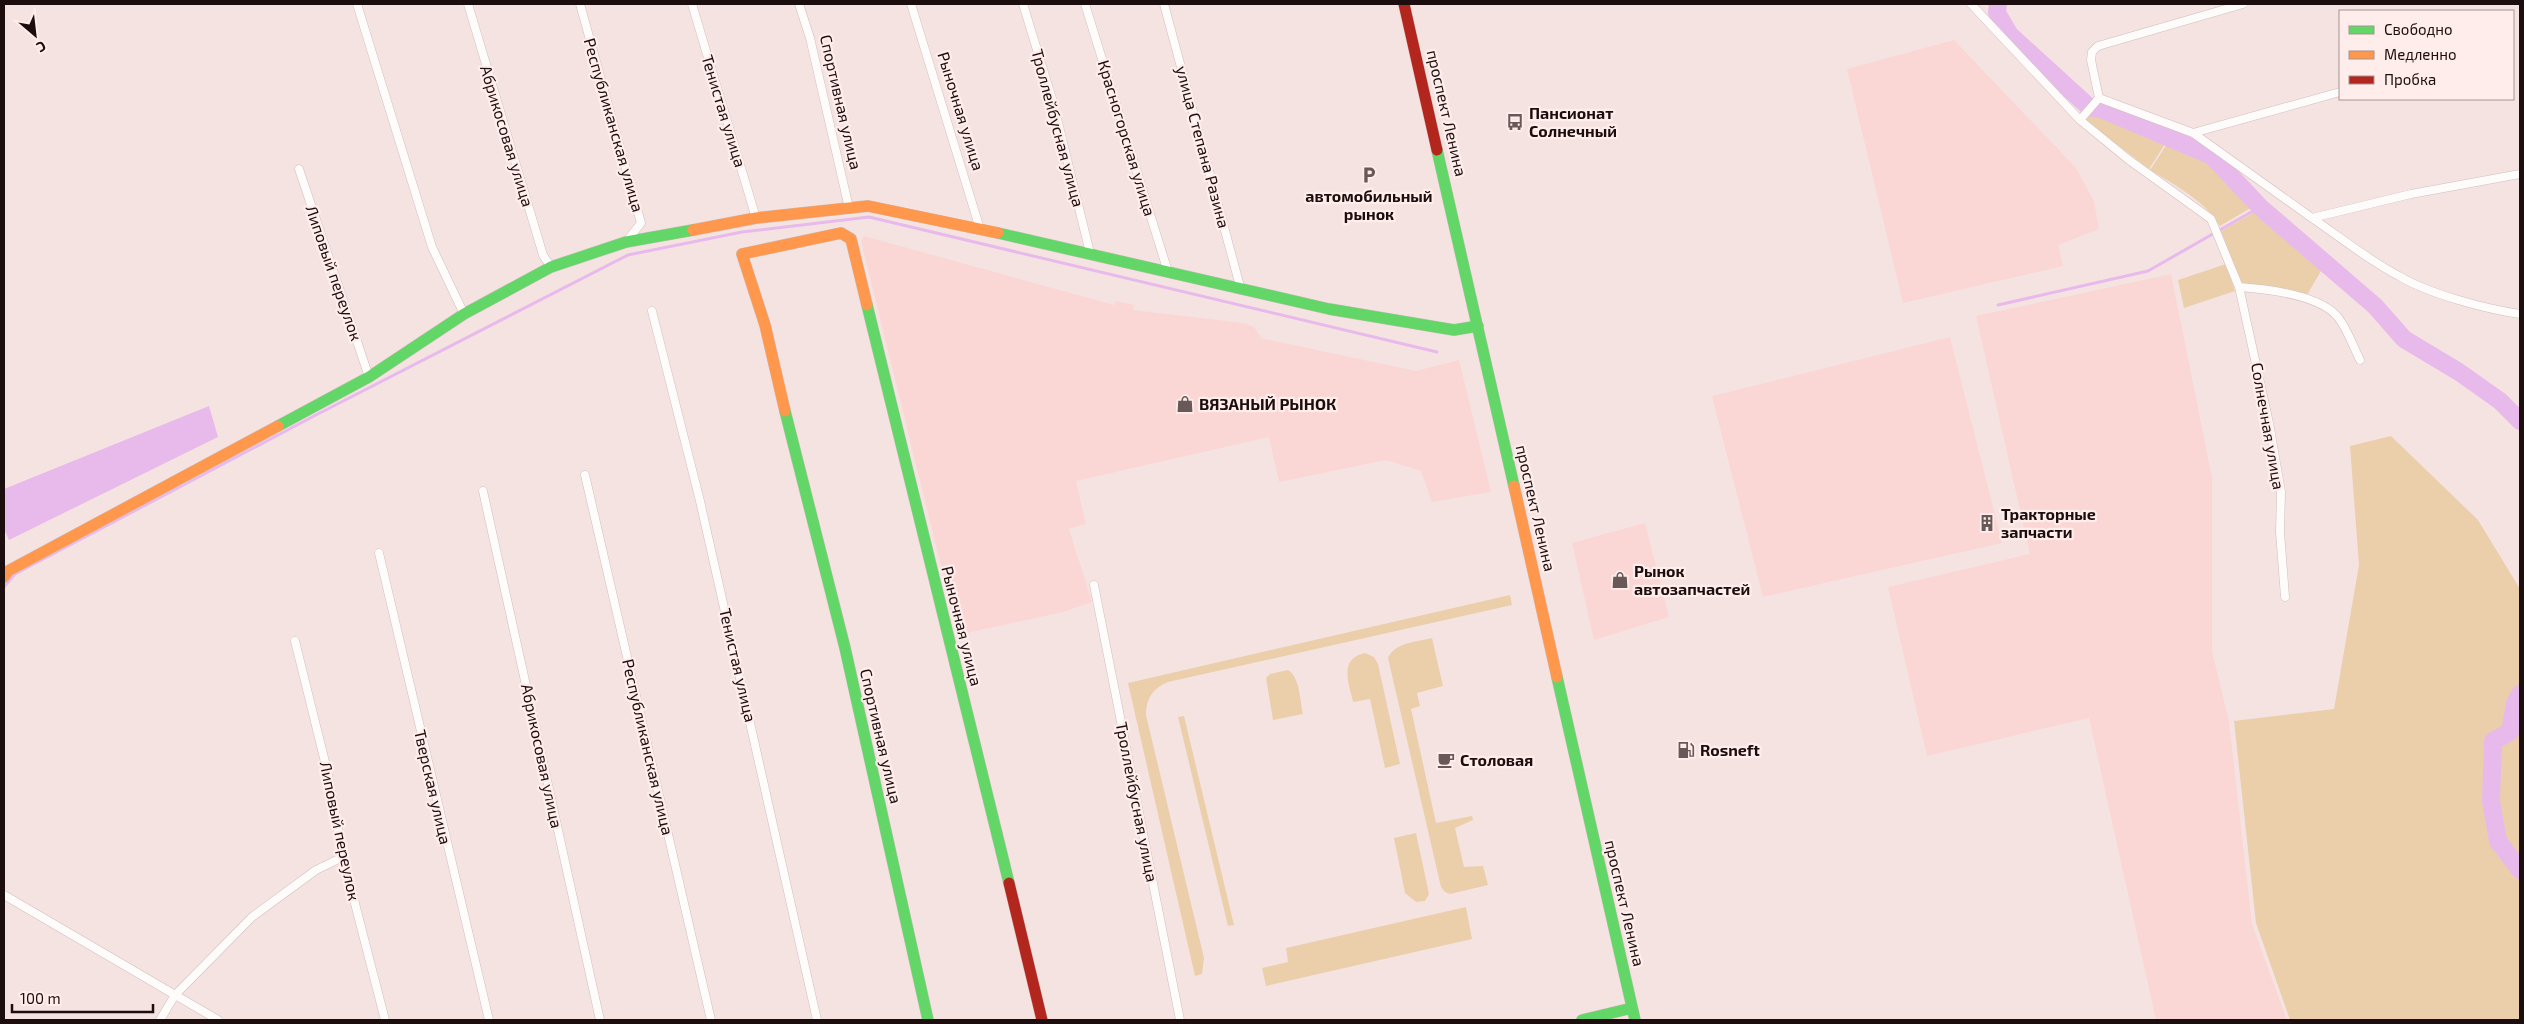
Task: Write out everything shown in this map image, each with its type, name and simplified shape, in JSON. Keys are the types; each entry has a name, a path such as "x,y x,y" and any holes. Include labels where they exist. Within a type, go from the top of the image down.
{"street":[{"path":"357,4 432,247 464,314"},
{"name":"Абрикосовая улица","path":"468,4 543,254 551,266"},
{"name":"Республиканская улица","path":"580,4 641,223 626,242"},
{"name":"Тенистая улица","path":"692,4 756,218"},
{"name":"Спортивная улица","path":"799,4 810,38 849,208"},
{"name":"Рыночная улица","path":"911,4 980,229"},
{"name":"Троллейбусная улица","path":"1023,4 1053,102 1090,254"},
{"name":"Красногорская улица","path":"1085,4 1168,272"},
{"name":"улица Степана Разина","path":"1164,4 1241,290"},
{"name":"проспект Ленина","path":"1404,4 1633,1017"},
{"path":"1972,4 2080,120 2099,98"},
{"path":"2099,98 2091,60 2092,52 2098,46 2243,4"},
{"path":"2193,133 2339,92"},
{"path":"2099,98 2193,133 2399,277 2440,293 2503,312 2520,314"},
{"name":"Солнечная улица","path":"2080,120 2129,160 2211,219 2222,242 2239,287 2249,326 2281,492 2280,532 2285,597"},
{"name":"Липовый переулок","path":"299,168 369,377"},
{"path":"2312,218 2411,194 2520,174"},
{"path":"4,577 8,572 369,377 464,314 551,266 626,242 756,218 868,206 980,229 1329,309 1454,330 1478,326"},
{"name":"Спортивная улица","path":"851,239 842,233 742,254 764,325 789,428 800,461 845,648 928,1020"},
{"name":"Рыночная улица","path":"851,239 1042,1020"},
{"path":"2239,287 2265,289 2294,295 2325,307 2340,321 2360,360"},
{"name":"Тенистая улица","path":"652,311 700,501 791,895 817,1020"},
{"name":"Республиканская улица","path":"585,475 712,1020"},
{"name":"Абрикосовая улица","path":"483,491 600,1020"},
{"name":"Тверская улица","path":"378,553 489,1020"},
{"name":"Троллейбусная улица","path":"1094,585 1180,1020"},
{"name":"Липовый переулок","path":"295,641 327,770 343,856 385,1020"},
{"path":"160,1020 175,995 252,917 316,870 343,856"},
{"path":"4,895 218,1020"},
{"path":"1582,1020 1633,1017"}],"shaded area":[{"path":"1954,40 2076,168 2094,201 2099,229 2058,245 2063,266 1903,303 1847,69"},
{"path":"2094,109 2167,141 2149,169 2084,119"},
{"path":"2169,141 2211,161 2254,206 2220,226 2198,201 2150,170"},
{"path":"2260,209 2325,264 2307,295 2241,283 2221,231"},
{"name":"ВЯЗАНЫЙ РЫНОК","path":"864,236 1114,305 1116,301 1134,305 1133,310 1243,323 1254,327 1261,338 1416,371 1459,360 1491,492 1432,502 1421,471 1386,460 1279,482 1269,437 1076,481 1086,524 1069,529 1092,602 1063,612 958,635 861,241"},
{"path":"2226,264 2235,291 2184,308 2178,280"},
{"path":"2171,274 2212,478 2212,651 2229,722 2252,924 2287,1020 2156,1020 2089,718 1927,756 1888,587 2030,554 1976,316"},
{"path":"1950,337 2002,543 1763,597 1712,396"},
{"path":"209,406 218,437 9,540 4,529 4,489"},
{"path":"2391,436 2478,520 2520,589 2520,1020 2290,1020 2256,923 2234,721 2334,709 2359,565 2350,446"},
{"name":"Рынок автозапчастей","path":"1645,523 1669,617 1594,640 1572,543"},
{"path":"1510,595 1512,605 1168,682 1154,691 1147,704 1146,715 1204,958 1202,974 1195,976 1128,683"},
{"path":"1432,638 1443,686 1417,693 1420,706 1411,709 1436,823 1472,816 1473,820 1455,828 1464,867 1483,866 1488,885 1450,894 1441,887 1388,658 1391,653 1401,646"},
{"path":"1365,653 1374,657 1378,664 1400,764 1385,768 1370,699 1353,702 1348,680 1348,666 1351,661"},
{"path":"1288,670 1295,678 1303,714 1273,720 1266,678 1270,674"},
{"path":"1184,716 1234,925 1228,926 1178,717"},
{"path":"1416,833 1429,894 1425,901 1416,902 1405,893 1394,838"},
{"path":"1466,907 1472,939 1266,986 1262,968 1288,962 1286,948"}],"waterway":[{"path":"1998,4 1997,13 2010,35 2089,107 2101,109 2212,156 2260,207 2375,306 2404,339 2459,372 2500,401 2520,421"},
{"path":"1998,305 2148,271 2260,207"},
{"path":"4,587 15,574 314,416 628,255 742,232 869,217 1437,352"},
{"path":"2520,694 2515,703 2510,732 2493,741 2491,801 2498,841 2520,870"}],"traffic: fast":[{"path":"1437,150 1514,486"},
{"path":"278,426 369,377 464,314 551,267 626,242 693,230"},
{"path":"998,233 1329,309 1454,330 1478,326"},
{"path":"867,305 1009,883"},
{"path":"785,411 845,648 928,1020"},
{"path":"1557,677 1635,1020"},
{"path":"1582,1020 1632,1008"}],"traffic: slow":[{"path":"693,230 756,218 868,206 998,233"},
{"path":"785,411 765,325 742,254 841,233 851,239 867,305"},
{"path":"4,577 8,571 278,426"},
{"path":"1514,486 1557,677"}],"traffic: jam":[{"path":"1404,4 1437,150"},
{"path":"1009,883 1042,1020"}],"place":[{"name":"Пансионат Солнечный","path":"1515,122"},
{"name":"автомобильный рынок","path":"1369,175"},
{"name":"ВЯЗАНЫЙ РЫНОК","path":"1185,404"},
{"name":"Тракторные запчасти","path":"1987,523"},
{"name":"Рынок автозапчастей","path":"1620,580"},
{"name":"Rosneft","path":"1686,750"},
{"name":"Столовая","path":"1446,760"}]}
